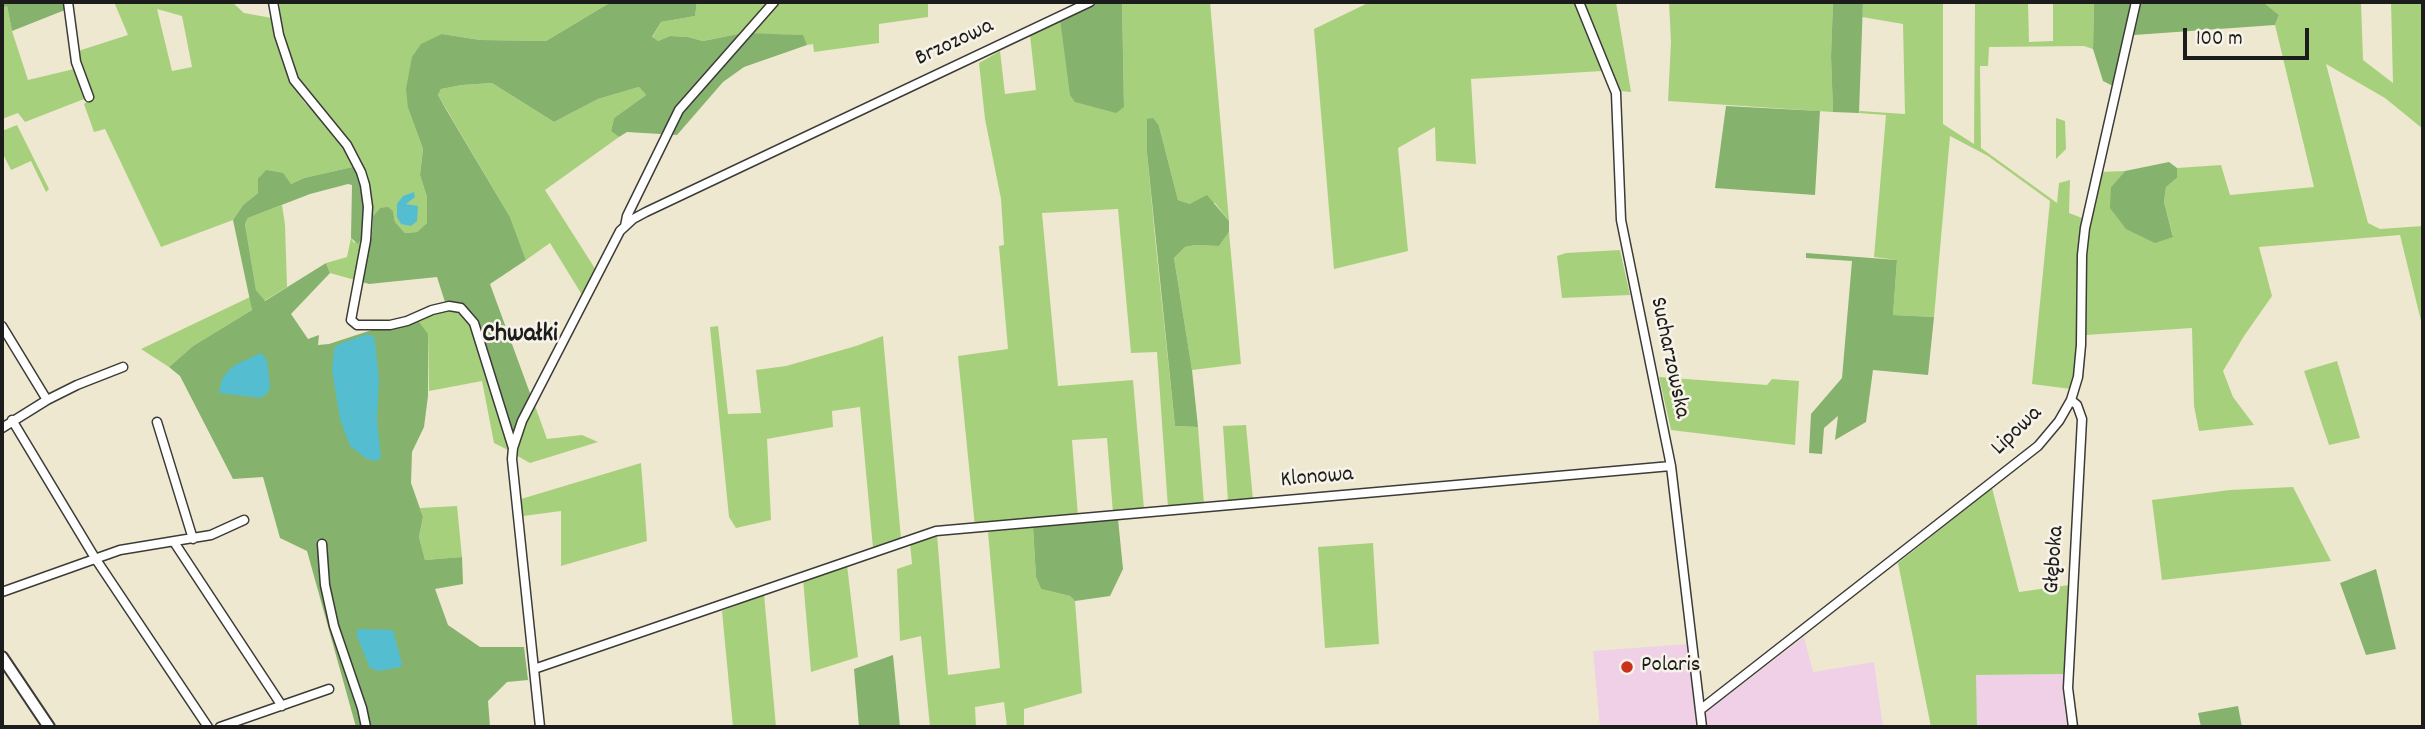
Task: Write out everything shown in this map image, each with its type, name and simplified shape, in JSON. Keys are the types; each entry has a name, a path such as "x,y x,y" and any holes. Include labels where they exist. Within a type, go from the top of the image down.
{"main road":[{"path":"2,657 49,727"}],"street":[{"path":"68,2 76,62 89,97"},
{"path":"274,2 279,35 294,80 347,145 365,185 368,207 366,240 351,320 356,325 390,325 449,306 461,309 474,323 513,448"},
{"path":"540,727 513,448 522,421 614,239 625,226 627,216 679,110 774,2"},
{"name":"Brzozowa","path":"625,226 646,212 1090,2"},
{"name":"Sucharzowska","path":"1579,2 1616,93 1621,220 1671,466 1702,727"},
{"name":"Lipowa","path":"1700,710 2038,446 2054,428 2071,400 2076,384 2080,356 2085,228 2136,2"},
{"path":"2,326 47,400"},
{"path":"2,428 47,400 123,367"},
{"name":"Głęboka","path":"2071,400 2077,405 2082,419 2068,693 2073,727"},
{"path":"12,420 95,558 208,727"},
{"path":"157,422 193,539"},
{"name":"Klonowa","path":"534,669 936,531 1671,466"},
{"path":"2,592 120,550 211,535 244,520"},
{"path":"174,542 282,706"},
{"path":"322,544 325,585 334,626 366,727"},
{"path":"220,727 329,689"}],"shaded area":[{"path":"1804,637 1813,672 1874,662 1883,727 1708,727 1706,712"},
{"path":"1688,644 1696,727 1600,727 1593,651"},
{"path":"2065,674 2063,695 2067,727 1977,727 1975,675"}],"green space":[{"path":"2,2 64,2 65,10 12,31 7,6 2,8"},
{"path":"114,2 232,2 244,13 272,18 274,36 289,81 305,103 326,123 357,166 304,178 291,184 258,179 258,193 243,205 233,220 161,247 105,129 94,132 84,104 91,98 78,51 128,35","holes":["157,9 182,16 192,67 172,71"]},
{"path":"279,2 611,2 546,41 480,40 442,34 408,108 423,149 420,175 427,197 427,223 417,232 405,233 395,222 393,211 380,208 373,216 364,168 353,146 303,90 283,36"},
{"path":"611,2 697,2 695,16 661,22 652,37 658,41 670,36 703,41 743,33 803,35 807,45 744,67 723,82 677,135 627,132 619,137 611,131 614,118 646,95 639,87 598,99 554,122 492,83 441,89 438,95 510,217 526,260 490,284 531,396 511,440 498,392 464,307 445,302 437,277 369,284 362,282 373,216 380,208 388,207 393,211 395,222 405,233 417,232 427,223 427,197 420,175 423,149 408,108 406,89 412,57 421,44 442,34 480,40 546,41"},
{"path":"697,2 769,2 743,33 703,41 688,37 670,36 658,41 652,38 661,22 695,16"},
{"path":"778,2 928,2 928,17 879,24 879,43 814,52 813,44 807,45 802,35 752,34"},
{"path":"1097,2 1122,2 1124,107 1116,113 1075,102 1070,95 1060,19"},
{"path":"1122,2 1210,2 1229,221 1215,203 1190,204 1178,200 1159,126 1147,120 1147,153 1175,426 1198,427 1204,504 1168,508 1157,352 1131,353 1118,209 1042,213 1058,386 1133,380 1144,509 1113,513 1107,438 1072,440 1078,516 975,527 958,356 1008,349 999,246 1004,245 1001,199 985,119 979,63 1000,51 1005,94 1036,90 1030,35 1060,19 1124,107"},
{"path":"1370,2 1577,2 1602,71 1471,79 1476,164 1436,161 1435,127 1398,148 1408,251 1334,269 1314,29"},
{"path":"1584,2 1616,2 1631,92 1620,91"},
{"path":"1669,2 1833,2 1833,112 1668,101 1671,42"},
{"path":"1833,2 1863,2 1859,113 1833,112"},
{"path":"1863,2 1943,2 1943,124 1974,144 1975,2 2028,2 2029,42 2053,41 2053,2 2094,2 2093,49 2084,46 1989,47 1988,66 1980,66 1981,148 2057,203 2059,183 2070,180 2069,213 2082,218 2076,368 2071,389 2032,384 2050,201 1988,156 1950,136 1934,317 1893,315 1897,260 1874,257 1886,115 1859,113 1905,114 1903,24 1862,17"},
{"path":"2094,2 2132,2 2113,86 2103,81 2093,49"},
{"path":"2139,2 2263,2 2279,15 2275,25 2134,35"},
{"path":"2263,2 2361,2 2363,60 2393,83 2391,2 2423,2 2423,129 2385,98 2326,64 2368,223 2380,229 2423,226 2423,329 2400,235 2259,247 2272,296 2223,371 2233,397 2254,425 2199,431 2194,406 2192,328 2086,335 2087,255 2091,213 2101,172 2125,171 2111,187 2173,236 2164,202 2166,187 2177,178 2177,168 2221,165 2230,195 2314,187 2275,25 2279,15"},
{"path":"7,6 28,80 74,69 84,99 25,122 18,113 2,119 2,8"},
{"path":"492,83 554,122 598,99 639,87 646,95 614,118 611,131 619,137 545,190 601,278 587,303 550,243 526,260 510,217 438,95 441,89"},
{"path":"1726,106 1820,111 1815,195 1715,188"},
{"path":"1153,118 1159,126 1178,200 1190,204 1207,195 1229,221 1229,232 1219,246 1185,247 1174,258 1198,427 1175,426 1147,153 1147,119"},
{"path":"2056,118 2065,121 2066,149 2056,159"},
{"path":"17,125 49,189 46,192 31,161 11,170 2,152 2,131"},
{"path":"2169,162 2177,168 2177,178 2166,187 2164,202 2173,237 2155,243 2126,229 2110,208 2111,187 2125,171"},
{"path":"357,166 365,204 364,233 358,244 351,238 352,185 348,184 310,194 248,218 245,224 256,290 265,301 326,263 330,273 291,314 308,339 319,335 318,345 329,344 381,327 419,322 428,334 428,396 424,427 412,452 411,483 423,517 419,537 425,560 462,557 463,584 435,589 448,625 480,647 524,647 528,680 507,682 488,701 490,727 356,727 307,551 280,538 263,477 233,479 180,376 169,367 193,346 252,310 233,220 243,205 258,193 258,179 266,170 283,173 291,184 304,178"},
{"path":"282,205 287,287 264,301 256,290 245,224 248,218"},
{"path":"1229,232 1241,364 1192,370 1174,258 1185,247 1219,246"},
{"path":"364,233 355,280 330,273 326,263 347,257 351,238 354,243"},
{"path":"1620,250 1630,295 1562,298 1557,256 1566,253"},
{"path":"1806,253 1897,260 1893,315 1934,317 1928,375 1873,370 1866,422 1835,440 1838,416 1824,428 1822,454 1809,453 1811,414 1842,378 1852,261 1806,258"},
{"path":"250,297 252,310 193,346 169,367 141,349"},
{"path":"448,309 459,311 472,326 510,451 494,443 482,381 429,391 428,334 411,323 433,312"},
{"path":"718,326 728,414 761,413 756,370 786,366 883,336 901,539 873,548 860,407 832,411 833,427 767,439 771,520 736,528 729,517 710,327"},
{"path":"2337,361 2360,438 2329,445 2304,371"},
{"path":"1659,377 1767,385 1772,379 1799,381 1795,445 1671,430"},
{"path":"534,403 547,439 582,435 598,442 530,463 514,454"},
{"path":"1246,425 1253,500 1228,501 1223,426"},
{"path":"641,463 647,541 561,566 561,511 523,516 521,499"},
{"path":"2293,487 2331,561 2162,580 2152,500 2230,490"},
{"path":"1992,488 2019,592 2069,585 2065,674 1976,675 1977,727 1931,727 1898,563"},
{"path":"457,506 462,557 425,560 419,537 423,517 420,508"},
{"path":"1118,519 1123,569 1110,596 1075,601 1070,596 1041,589 1036,577 1033,527"},
{"path":"1033,527 1036,577 1041,589 1070,596 1075,601 1082,693 1024,709 1024,727 1007,727 1004,702 975,707 976,727 930,727 921,636 900,641 897,569 912,564 910,543 937,534 948,675 1000,668 988,532"},
{"path":"1373,543 1379,644 1325,648 1318,547"},
{"path":"847,565 858,657 811,672 803,579"},
{"path":"2376,569 2396,649 2366,655 2340,583"},
{"path":"764,594 776,727 733,727 722,611"},
{"path":"893,655 900,727 859,727 854,669"},
{"path":"2238,706 2242,727 2201,727 2198,713"}],"water":[{"path":"414,192 415,197 406,204 418,206 417,221 411,226 401,224 397,217 397,204 403,196"},
{"path":"367,334 374,337 379,380 377,421 381,457 377,461 367,459 350,446 340,419 332,370 334,349 339,344"},
{"path":"261,353 267,360 269,377 270,389 265,395 261,398 219,393 222,379 228,371"},
{"path":"359,629 393,630 401,667 379,671 370,668 356,634"}],"place":[{"name":"Polaris","path":"1627,667"}],"district":[{"name":"Chwałki","path":"520,336"}]}
